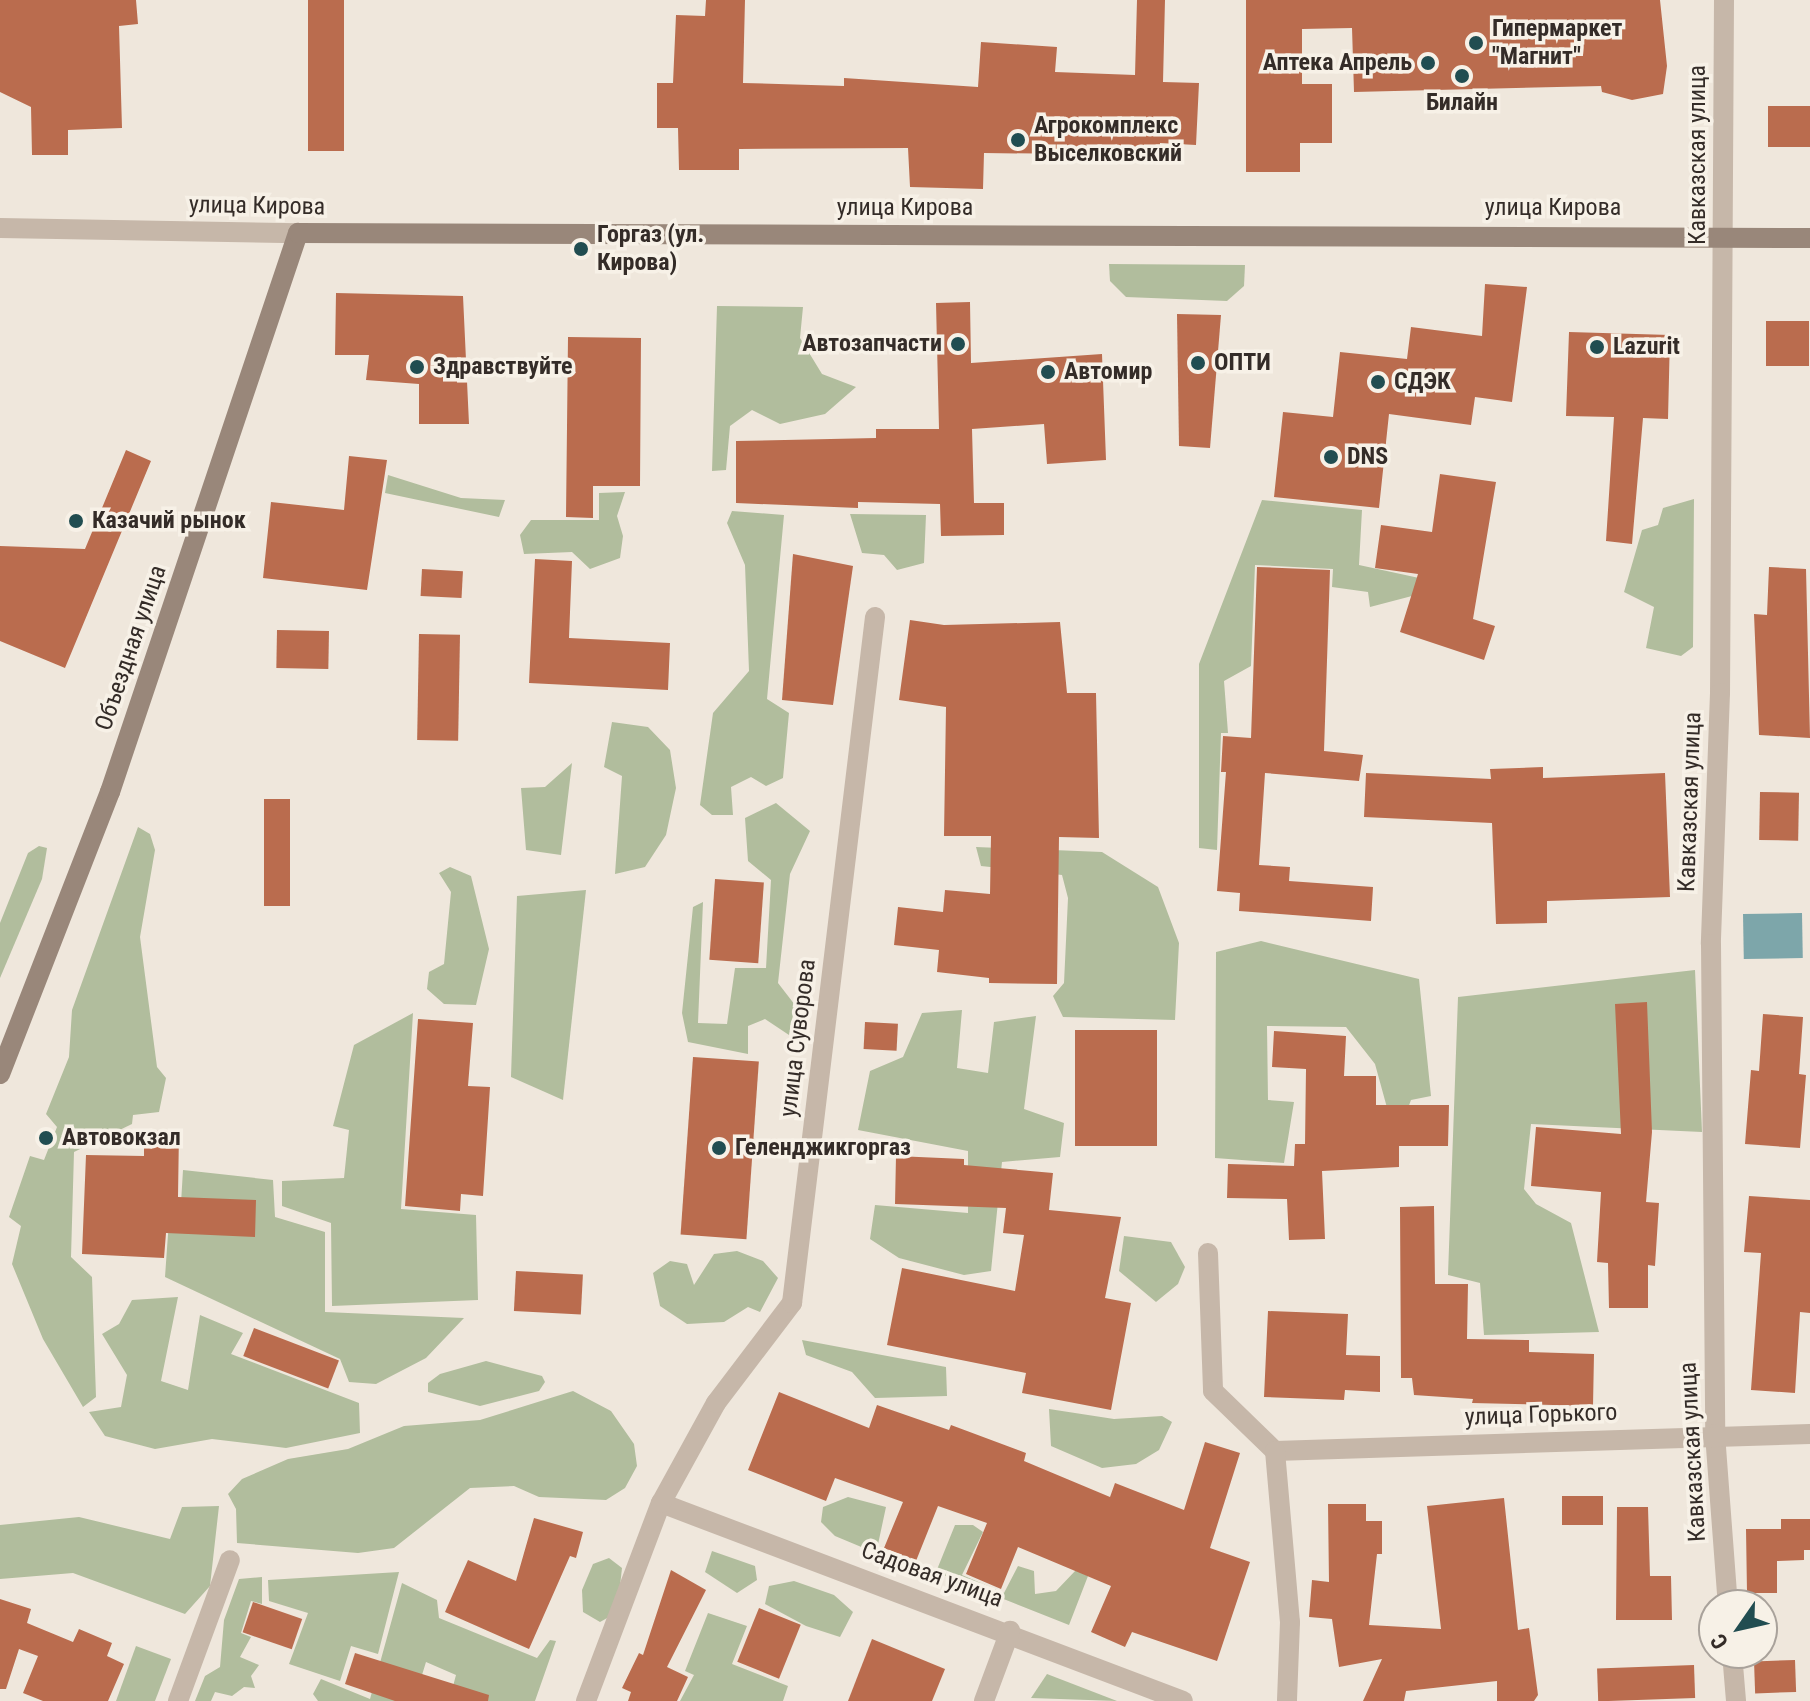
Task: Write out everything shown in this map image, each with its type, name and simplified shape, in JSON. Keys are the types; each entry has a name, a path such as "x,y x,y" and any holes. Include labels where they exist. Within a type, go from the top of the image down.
{"main road":[{"name":"улица Кирова","path":"298,233 1810,238"},
{"name":"Объездная улица","path":"0,1074 110,792 298,233"}],"street":[{"name":"Кавказская улица","path":"1724,0 1724,236 1711,944 1715,1434 1727,1589"},
{"name":"улица Кирова","path":"0,228 298,233"},
{"name":"улица Суворова","path":"586,1701 661,1503 716,1403 792,1303 875,617"},
{"path":"1208,1253 1213,1391 1275,1451 1290,1622 1287,1701"},
{"name":"улица Горького","path":"1275,1451 1715,1434 1810,1434"},
{"name":"Садовая улица","path":"661,1503 1010,1631 1183,1701"},
{"path":"178,1701 230,1560"},
{"path":"984,1701 1010,1631"},
{"path":"1733,1669 1736,1701"}],"green space":[{"path":"1109,264 1245,265 1244,286 1227,301 1126,297 1110,281"},
{"path":"717,306 803,307 800,338 822,374 856,387 825,414 780,424 752,410 730,426 726,470 712,471"},
{"path":"388,475 461,498 505,500 499,517 385,493"},
{"path":"625,492 617,516 623,536 620,558 590,569 572,552 524,554 520,535 531,520 599,520 599,493"},
{"path":"1694,499 1693,647 1681,656 1646,648 1654,607 1624,592 1642,530 1658,525 1663,508"},
{"path":"1262,500 1362,510 1359,565 1433,581 1431,591 1370,607 1368,592 1332,587 1333,569 1255,565 1251,666 1224,681 1228,733 1221,733 1217,850 1199,848 1199,664"},
{"path":"732,511 784,515 767,699 789,713 783,778 766,786 751,777 731,787 733,815 712,815 700,805 713,713 749,671 745,565 727,523"},
{"path":"850,514 926,515 924,563 897,570 884,555 862,553"},
{"path":"612,722 648,727 670,750 676,788 666,835 645,867 615,874 622,776 604,767"},
{"path":"572,763 561,855 526,850 521,788 545,787"},
{"path":"776,803 810,831 790,874 778,983 795,1005 789,1035 765,1019 748,1026 748,1054 688,1042 682,1013 693,907 703,902 698,1023 727,1024 735,968 766,968 771,880 748,861 745,818"},
{"path":"138,827 150,834 155,850 140,937 157,1067 166,1078 159,1112 133,1115 132,1124 74,1152 71,1257 92,1277 96,1397 83,1407 43,1339 12,1264 21,1226 9,1217 30,1156 44,1160 57,1127 46,1114 69,1057 72,1010"},
{"path":"39,846 47,848 42,879 0,978 0,923 28,853"},
{"path":"976,847 1102,852 1158,887 1179,943 1175,1020 1063,1017 1053,996 1064,983 1068,898 1062,875 981,866"},
{"path":"450,867 471,876 489,949 476,1005 444,1004 427,989 429,972 444,964 451,892 439,873"},
{"path":"586,890 563,1100 511,1077 517,896"},
{"path":"1261,941 1419,979 1431,1096 1411,1100 1405,1116 1389,1115 1375,1064 1346,1027 1267,1026 1268,1100 1294,1102 1284,1163 1215,1158 1216,952"},
{"path":"1695,970 1702,1132 1531,1124 1524,1189 1536,1204 1571,1223 1599,1332 1484,1335 1480,1283 1448,1275 1458,997"},
{"path":"962,1010 957,1068 988,1073 994,1022 1036,1016 1024,1109 1064,1123 1060,1157 1002,1162 991,1271 964,1275 899,1258 870,1239 875,1205 968,1213 968,1151 858,1130 870,1071 903,1057 922,1013"},
{"path":"413,1013 401,1209 476,1215 478,1300 332,1306 331,1223 282,1206 282,1181 344,1178 349,1130 333,1126 354,1045"},
{"path":"183,1170 273,1180 275,1217 325,1232 325,1312 464,1318 426,1358 376,1384 349,1382 340,1359 165,1277 169,1220 180,1220"},
{"path":"1124,1236 1171,1242 1185,1267 1178,1284 1156,1302 1119,1271"},
{"path":"737,1251 763,1261 778,1278 760,1312 748,1307 724,1322 687,1324 660,1306 653,1273 670,1261 687,1264 694,1285 714,1254"},
{"path":"178,1297 161,1381 188,1390 200,1315 243,1333 231,1354 359,1403 360,1433 286,1448 212,1439 155,1449 105,1436 89,1412 121,1407 127,1375 102,1334 119,1324 132,1300"},
{"path":"802,1340 946,1367 947,1396 875,1398 852,1372 806,1355"},
{"path":"486,1361 542,1376 545,1382 539,1391 480,1406 428,1392 428,1383 440,1374"},
{"path":"573,1391 611,1411 634,1444 637,1466 625,1488 606,1500 539,1497 514,1486 470,1488 394,1548 358,1553 237,1543 236,1509 228,1494 242,1479 288,1459 348,1449 404,1426 480,1420"},
{"path":"1049,1409 1114,1419 1162,1416 1172,1422 1159,1450 1136,1464 1102,1468 1051,1446"},
{"path":"848,1497 886,1507 877,1549 916,1565 914,1569 835,1536 821,1522 823,1507"},
{"path":"219,1506 210,1586 185,1614 73,1573 0,1579 0,1525 79,1517 170,1539 182,1507"},
{"path":"955,1525 973,1525 983,1532 962,1575 1004,1593 1018,1566 1034,1571 1035,1594 1056,1591 1076,1570 1088,1576 1069,1625 936,1572"},
{"path":"712,1551 755,1566 757,1580 737,1593 705,1572"},
{"path":"609,1558 622,1568 619,1595 609,1617 600,1622 583,1612 582,1590 593,1564"},
{"path":"399,1572 378,1654 351,1646 340,1681 289,1664 308,1613 269,1601 268,1580"},
{"path":"262,1577 262,1604 251,1601 241,1633 251,1637 240,1657 259,1665 251,1676 255,1688 244,1687 232,1696 215,1692 211,1701 195,1701 205,1676 220,1667 224,1620 239,1579"},
{"path":"794,1581 834,1595 853,1612 840,1637 806,1626 765,1604 769,1586"},
{"path":"402,1583 437,1600 439,1618 537,1658 550,1640 556,1641 535,1701 449,1701 456,1675 426,1662 414,1701 318,1701 313,1694 321,1679 370,1699"},
{"path":"708,1613 747,1626 732,1664 788,1686 783,1701 680,1701 694,1675 685,1671"},
{"path":"136,1646 171,1659 155,1701 116,1701"},
{"path":"1047,1674 1117,1701 1031,1698"}],"water":[{"path":"1802,913 1803,958 1744,959 1743,914"}],"building":[{"path":"0,0 136,0 138,24 119,26 122,128 68,130 68,155 32,155 31,107 0,92"},
{"path":"308,0 344,0 344,151 308,151"},
{"path":"706,0 745,0 743,83 844,86 844,78 978,87 981,42 1057,47 1055,72 1135,75 1137,0 1165,0 1163,82 1199,83 1196,145 1160,143 1160,155 984,153 983,189 910,187 908,148 739,149 739,170 679,170 678,128 657,128 657,83 673,83 676,15 705,16"},
{"path":"1246,0 1660,0 1667,66 1663,94 1632,100 1602,92 1601,86 1354,92 1352,28 1302,29 1302,84 1332,84 1332,143 1300,143 1300,172 1246,172"},
{"path":"1768,106 1810,106 1810,147 1768,147"},
{"path":"1485,284 1527,287 1512,402 1475,397 1471,425 1389,414 1379,508 1274,497 1283,412 1333,417 1340,352 1407,359 1411,327 1482,336"},
{"name":"Здравствуйте","path":"336,293 463,296 469,424 419,424 419,384 366,380 369,355 335,355"},
{"path":"970,302 971,363 1102,354 1106,460 1047,464 1044,424 972,429 974,503 1004,503 1004,535 941,536 940,504 858,502 858,508 736,503 736,441 876,438 876,429 939,429 936,303"},
{"path":"1177,314 1221,315 1210,448 1179,446"},
{"path":"1766,321 1809,321 1809,366 1766,366"},
{"path":"1569,332 1670,335 1668,419 1643,418 1632,544 1606,541 1614,417 1566,416"},
{"path":"568,337 641,338 640,486 593,486 593,518 566,517"},
{"path":"126,450 151,461 65,668 0,641 0,546 85,549"},
{"path":"349,456 387,460 367,590 263,578 271,502 344,510"},
{"path":"1440,474 1496,482 1473,619 1495,626 1484,660 1400,632 1418,574 1375,568 1381,525 1432,532"},
{"path":"793,554 853,566 833,705 782,700"},
{"path":"535,559 572,561 569,638 670,643 668,690 529,683"},
{"path":"1257,567 1330,570 1324,751 1363,755 1359,781 1265,773 1259,865 1290,867 1289,881 1373,887 1371,921 1239,911 1240,893 1217,891 1226,772 1221,772 1223,736 1251,738"},
{"path":"1769,567 1806,569 1810,738 1759,735 1754,614 1767,615"},
{"path":"422,569 463,571 462,598 421,596"},
{"path":"910,620 944,625 1060,622 1067,693 1096,693 1099,838 1059,837 1057,984 989,983 989,978 937,972 939,950 894,945 898,907 943,912 945,890 990,894 991,836 944,836 946,707 899,700"},
{"path":"277,630 329,631 328,669 276,668"},
{"path":"419,634 460,635 458,741 417,740"},
{"path":"1543,767 1543,778 1665,773 1670,897 1547,901 1547,923 1496,924 1492,823 1364,817 1366,773 1491,779 1490,769"},
{"path":"1760,792 1799,793 1798,841 1759,840"},
{"path":"264,799 290,799 290,906 264,906"},
{"path":"715,879 764,882 758,963 709,960"},
{"path":"1647,1002 1652,1132 1646,1202 1659,1203 1655,1266 1648,1265 1648,1308 1609,1308 1608,1263 1597,1262 1601,1192 1531,1186 1536,1127 1621,1134 1615,1004"},
{"path":"1763,1014 1803,1017 1799,1074 1806,1075 1800,1148 1745,1144 1751,1070 1759,1071"},
{"path":"418,1019 473,1023 468,1086 490,1087 483,1196 461,1194 460,1211 405,1206"},
{"path":"865,1022 898,1024 897,1051 864,1049"},
{"path":"1075,1030 1157,1030 1157,1146 1075,1146"},
{"path":"1274,1031 1346,1036 1344,1076 1376,1076 1376,1105 1449,1105 1448,1146 1399,1146 1399,1167 1322,1171 1325,1239 1289,1240 1287,1199 1227,1198 1228,1164 1294,1166 1295,1144 1305,1144 1306,1069 1272,1067"},
{"name":"Геленджикгоргаз","path":"693,1057 759,1062 746,1239 681,1235"},
{"path":"144,1130 179,1131 178,1197 256,1200 255,1237 166,1233 164,1258 82,1254 86,1155 144,1156"},
{"path":"896,1156 964,1159 964,1165 1053,1173 1049,1210 1121,1217 1105,1298 1131,1303 1111,1410 1022,1393 1026,1373 887,1345 902,1268 1015,1291 1024,1235 1003,1233 1006,1208 895,1204"},
{"path":"1749,1196 1810,1200 1810,1313 1800,1312 1795,1393 1751,1390 1761,1253 1744,1252"},
{"path":"1434,1206 1435,1284 1468,1284 1467,1339 1529,1340 1529,1352 1594,1354 1593,1406 1472,1403 1473,1399 1414,1395 1412,1378 1401,1378 1400,1207"},
{"path":"516,1271 583,1275 581,1314 514,1311"},
{"path":"1268,1311 1348,1314 1346,1355 1380,1356 1380,1392 1345,1390 1344,1400 1264,1397"},
{"path":"254,1328 339,1361 328,1389 243,1356"},
{"path":"779,1392 869,1428 877,1405 949,1430 951,1425 1026,1453 1024,1461 1110,1497 1115,1483 1184,1510 1205,1442 1240,1453 1210,1548 1250,1562 1217,1661 1132,1632 1125,1647 1091,1632 1111,1586 1018,1547 1001,1589 966,1574 987,1523 938,1506 916,1561 884,1548 903,1502 835,1478 826,1501 748,1470"},
{"path":"1562,1496 1603,1496 1603,1525 1562,1525"},
{"path":"1504,1498 1518,1630 1529,1628 1538,1695 1534,1701 1497,1701 1497,1681 1406,1691 1404,1701 1363,1701 1382,1659 1339,1667 1332,1619 1309,1617 1312,1580 1329,1582 1328,1504 1366,1504 1366,1521 1382,1521 1382,1554 1377,1554 1369,1625 1441,1629 1427,1506"},
{"path":"1617,1507 1648,1507 1650,1576 1671,1576 1672,1620 1616,1620"},
{"path":"534,1518 583,1532 576,1558 570,1556 529,1649 445,1612 468,1560 516,1581"},
{"path":"1781,1519 1810,1519 1810,1550 1804,1550 1804,1560 1777,1561 1777,1589 1747,1589 1746,1529 1781,1529"},
{"path":"671,1570 706,1590 667,1667 688,1677 677,1701 628,1701 631,1692 622,1688 639,1653 643,1655"},
{"path":"0,1599 31,1609 27,1623 73,1642 79,1629 112,1643 107,1656 124,1664 108,1701 43,1701 23,1693 38,1656 19,1649 6,1689 0,1689"},
{"path":"253,1602 302,1619 292,1649 243,1632"},
{"path":"759,1608 801,1625 779,1679 737,1662"},
{"path":"872,1639 945,1669 932,1701 848,1701"},
{"path":"355,1653 489,1695 488,1701 395,1701 345,1684"},
{"path":"1795,1660 1796,1692 1755,1693 1754,1669 1778,1669 1778,1661"},
{"path":"1694,1665 1695,1698 1598,1701 1597,1668"}],"place":[{"name":"Гипермаркет \"Магнит\"","path":"1476,43"},
{"name":"Аптека Апрель","path":"1428,63"},
{"name":"Билайн","path":"1462,76"},
{"name":"Агрокомплекс Выселковский","path":"1018,140"},
{"name":"Горгаз (ул. Кирова)","path":"581,249"},
{"name":"Автозапчасти","path":"958,344"},
{"name":"Lazurit","path":"1597,347"},
{"name":"ОПТИ","path":"1198,363"},
{"name":"Здравствуйте","path":"417,367"},
{"name":"Автомир","path":"1048,372"},
{"name":"СДЭК","path":"1378,382"},
{"name":"DNS","path":"1331,457"},
{"name":"Казачий рынок","path":"76,521"},
{"name":"Автовокзал","path":"46,1138"},
{"name":"Геленджикгоргаз","path":"719,1148"}]}
